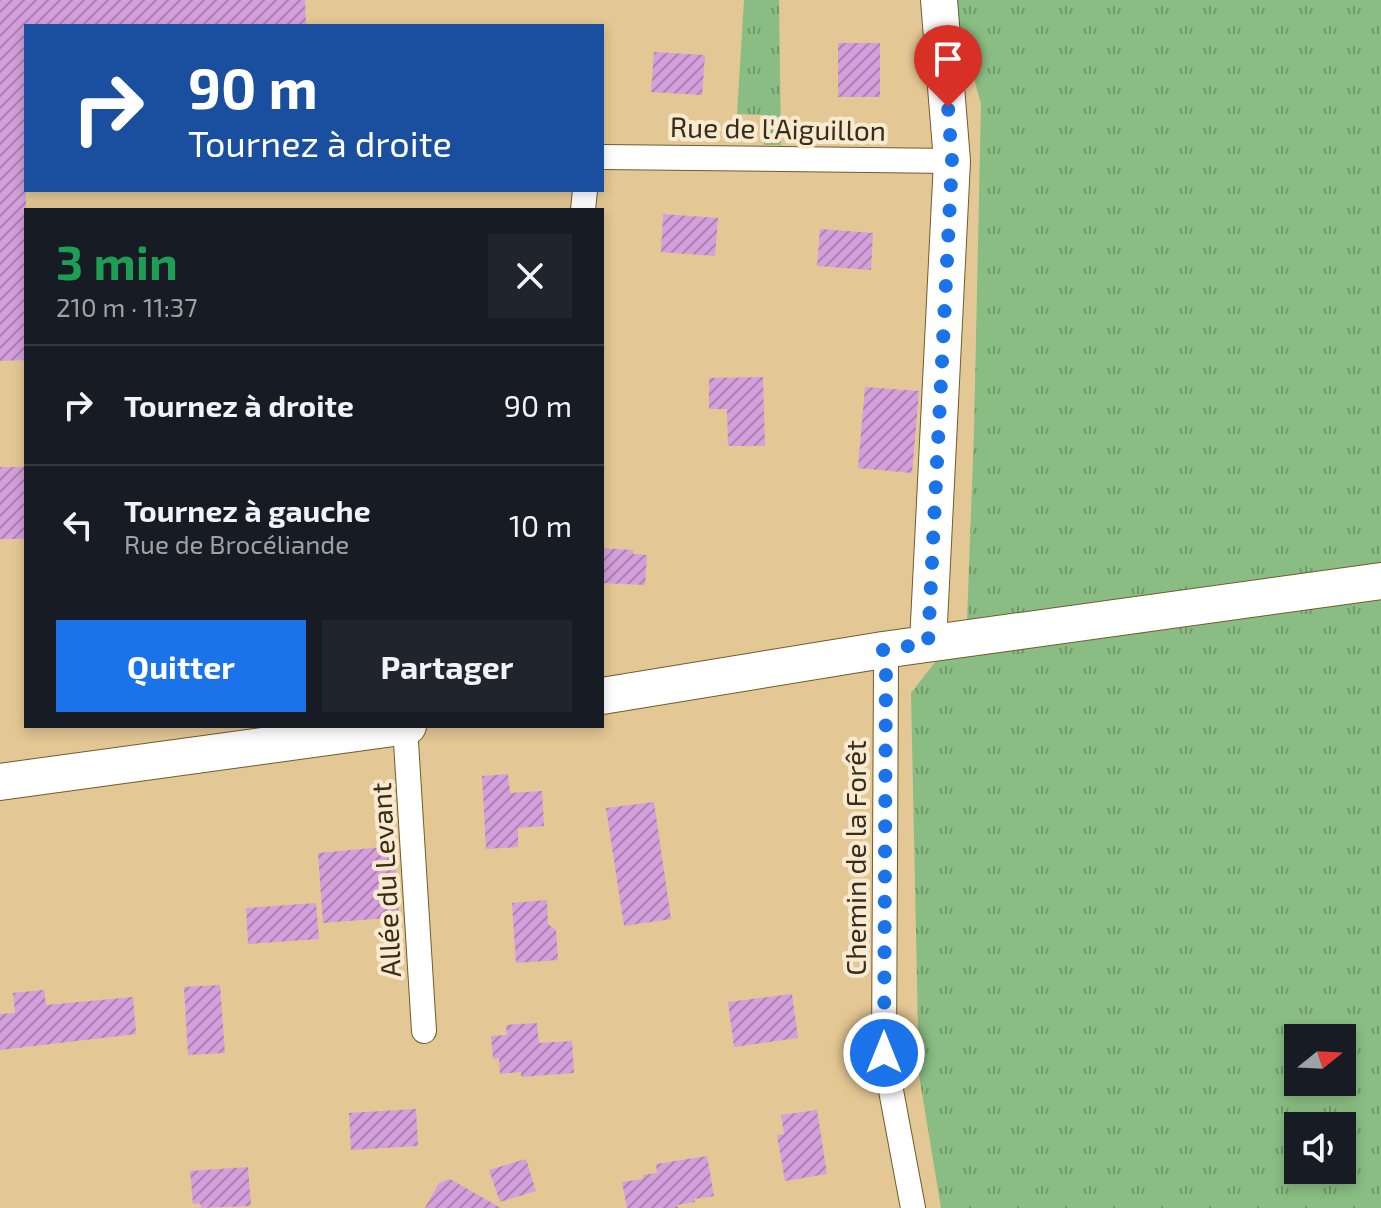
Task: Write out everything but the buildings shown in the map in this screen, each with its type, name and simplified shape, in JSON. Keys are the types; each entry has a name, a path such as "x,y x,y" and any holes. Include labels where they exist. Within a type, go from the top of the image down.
{"main road":[{"path":"928,643 952,161 939,0"},
{"path":"604,696 928,643 1381,581"},
{"path":"0,782 392,728"}],"street":[{"name":"Rue de l'Aiguillon","path":"604,157 952,161"},
{"name":"Chemin de la Forêt","path":"883,650 886,664 884,1053 913,1208"},
{"name":"Allée du Levant","path":"406,728 424,1031"}],"green space":[{"path":"744,0 779,0 781,145 764,145 762,115 737,114"},
{"path":"952,0 1381,0 1381,1208 941,1208 919,1075 911,693 967,621 981,104"}],"route":[{"path":"884,1053 886,664 883,650 928,643 952,161 948,107"}]}
